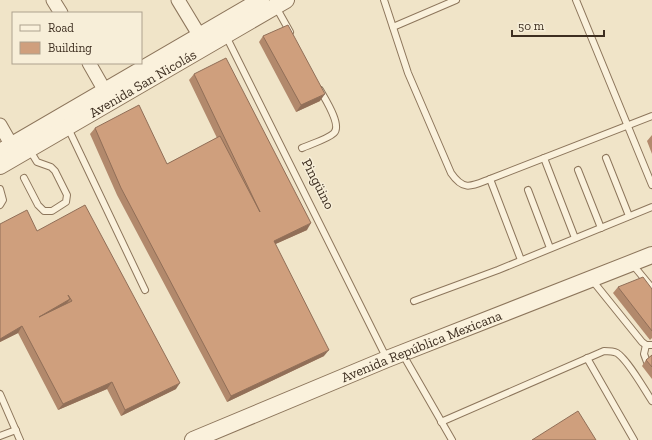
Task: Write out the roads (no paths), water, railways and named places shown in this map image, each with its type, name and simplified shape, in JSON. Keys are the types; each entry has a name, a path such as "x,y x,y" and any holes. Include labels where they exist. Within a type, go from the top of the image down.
{"street":[{"path":"53,0 60,12"},
{"path":"178,0 203,41"},
{"name":"Avenida San Nicolás","path":"0,166 16,148 65,122 222,30 274,2"},
{"path":"90,64 108,96"},
{"path":"0,124 16,148"},
{"name":"Avenida República Mexicana","path":"193,440 394,356 652,255"}],"lane":[{"path":"384,0 408,73 451,173 456,181 464,186 473,186 652,116"},
{"path":"393,27 456,0"},
{"path":"576,0 652,185"},
{"path":"274,2 291,35"},
{"name":"Pingüino","path":"222,30 394,356 452,440"},
{"path":"302,148 331,136 337,129 335,118 317,84"},
{"path":"65,122 145,290"},
{"path":"16,148 36,162 51,167 55,171 67,196 66,202 52,211 44,211 38,205 24,178"},
{"path":"544,158 575,238"},
{"path":"606,158 629,216"},
{"path":"578,170 601,228"},
{"path":"490,179 521,260"},
{"path":"0,189 3,200 0,205"},
{"path":"528,190 550,248"},
{"path":"414,302 652,207"},
{"path":"632,263 652,288"},
{"path":"591,278 612,305 649,345 644,354 647,362"},
{"path":"441,422 604,351 612,351 618,354 652,401"},
{"path":"586,358 634,440"},
{"path":"0,394 20,440"},
{"path":"0,436 16,430"}]}
